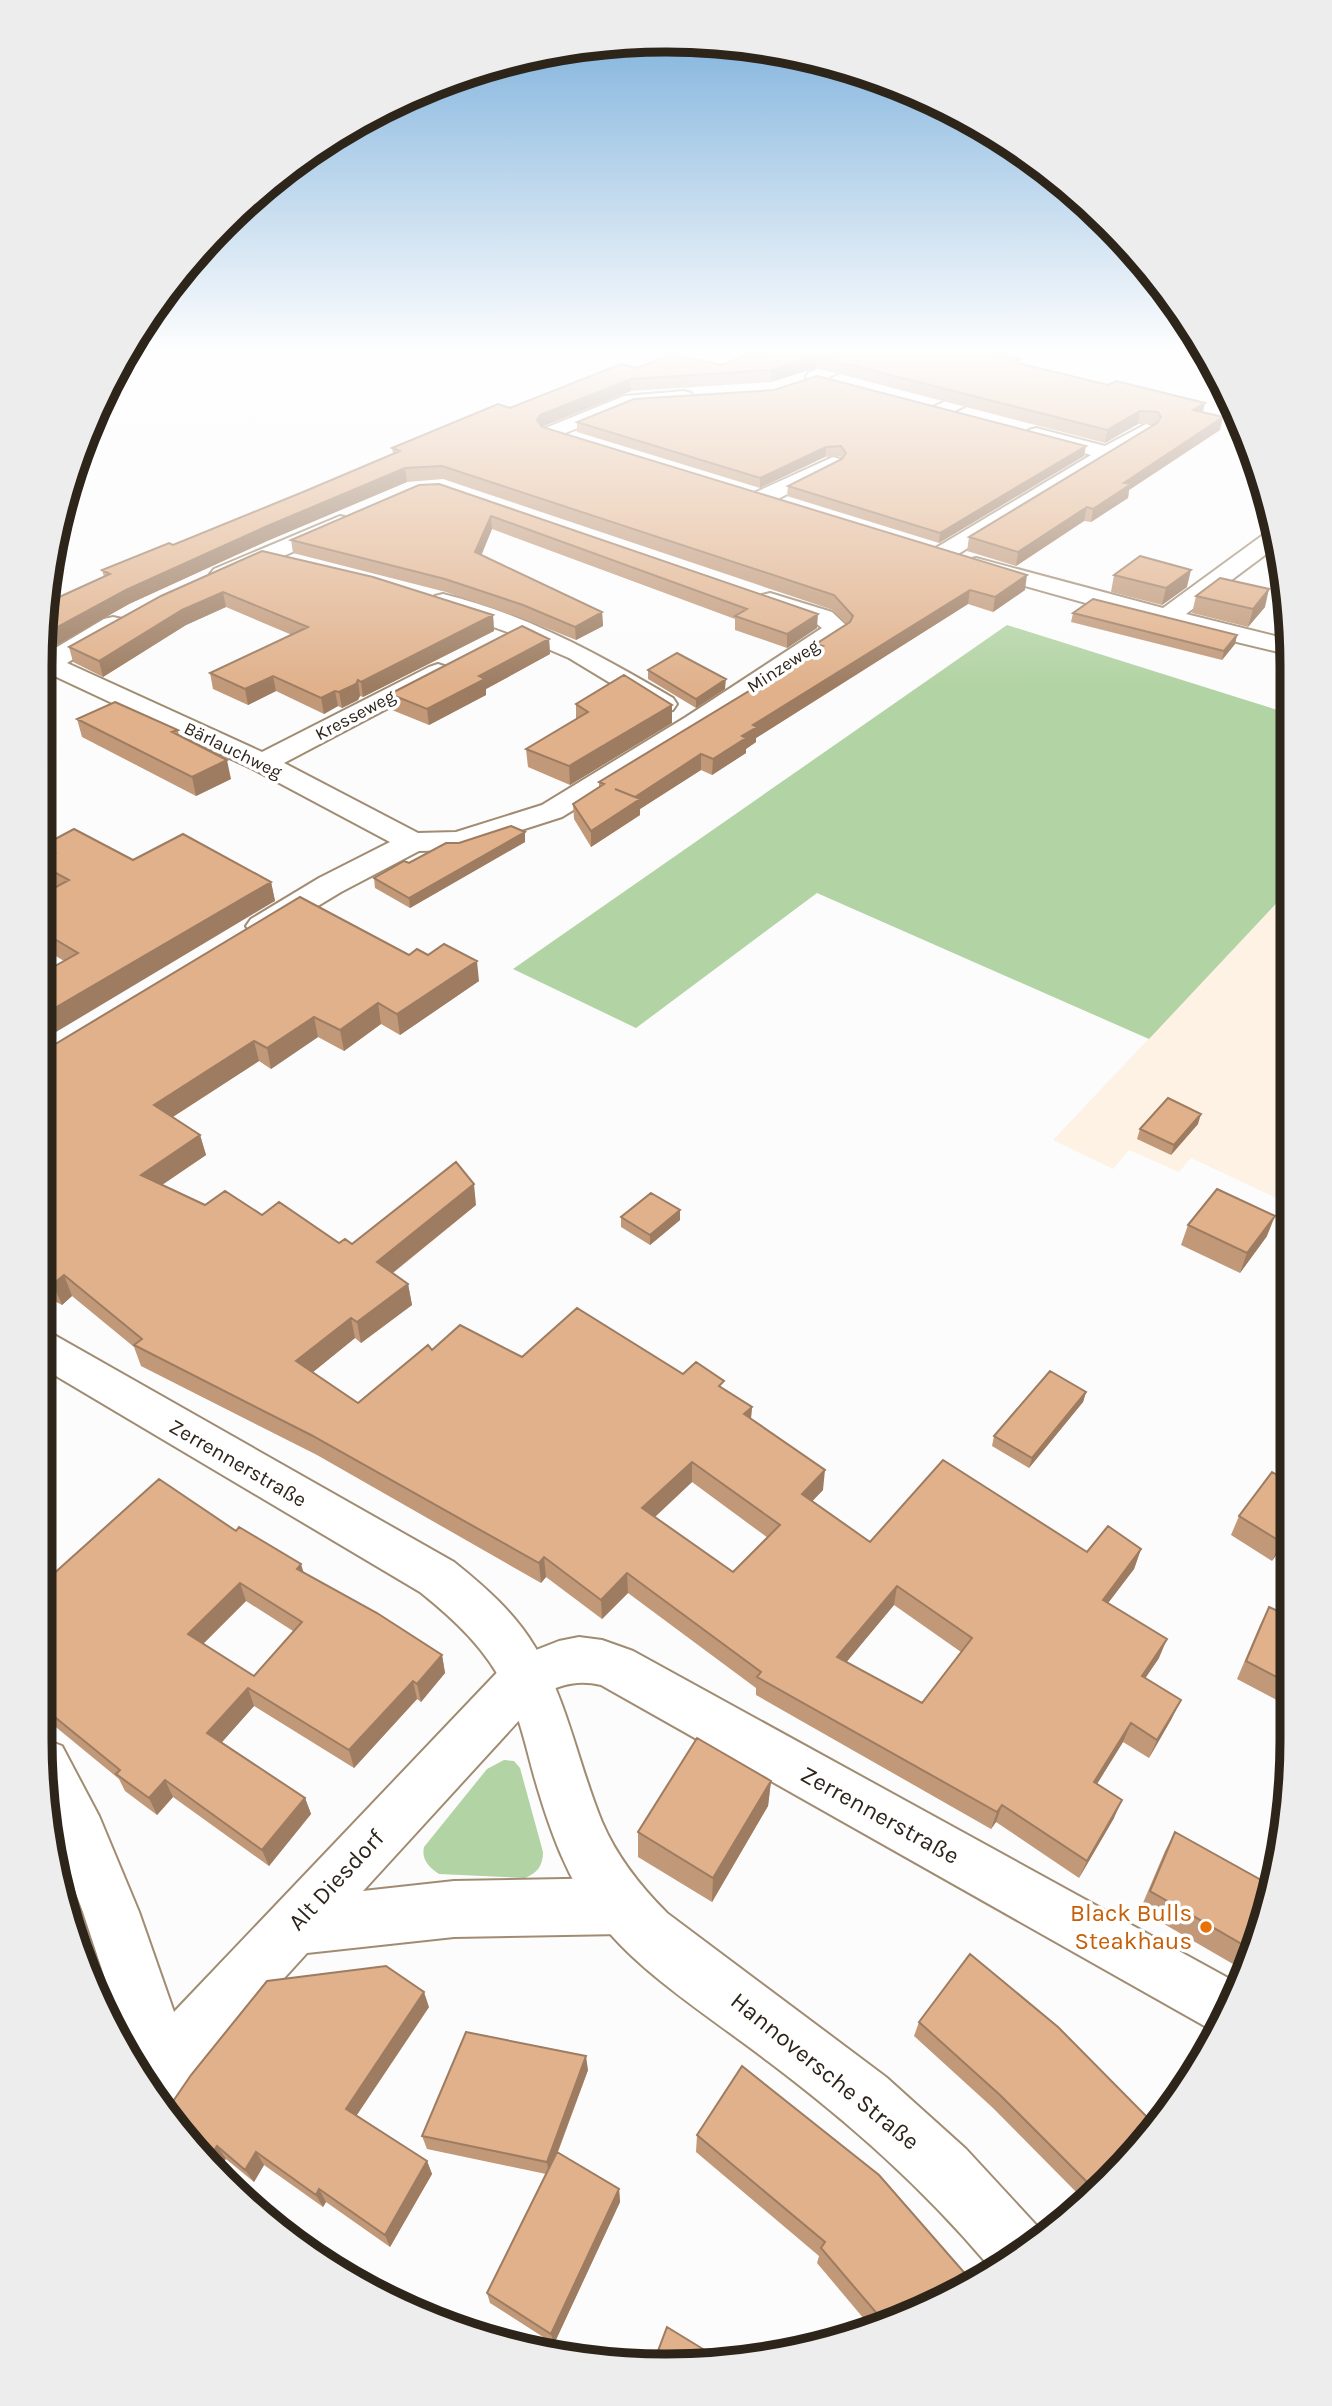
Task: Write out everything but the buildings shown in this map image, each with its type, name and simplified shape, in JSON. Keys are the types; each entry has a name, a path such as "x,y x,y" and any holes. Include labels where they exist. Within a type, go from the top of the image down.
{"street":[{"path":"762,499 832,463"},
{"path":"942,554 1091,463"},
{"path":"736,490 788,506"},
{"path":"205,581 366,511"},
{"path":"1166,618 1267,543"},
{"path":"917,546 1049,587 1279,645"},
{"path":"265,556 301,564"},
{"name":"Minzeweg","path":"237,941 330,885 413,842 459,841 552,811 696,723 838,629 823,617 749,593"},
{"path":"423,595 522,629 578,653 696,723"},
{"path":"52,661 104,628 137,612"},
{"path":"486,647 522,629"},
{"name":"Kresseweg","path":"263,763 463,660"},
{"name":"Bärlauchweg","path":"52,669 263,763 413,842"},
{"name":"Zerrennerstraße","path":"52,1353 437,1577"},
{"name":"Hannoversche Straße","path":"437,1577 474,1607 493,1627 526,1677 582,1838 599,1874 622,1906 647,1933 898,2126 930,2155 1013,2246"},
{"name":"Zerrennerstraße","path":"526,1677 567,1659 588,1659 615,1667 1219,2004"},
{"name":"Alt Diesdorf","path":"157,2077 293,1926 526,1677"},
{"path":"55,1786 79,1836 107,1905 157,2077"},
{"path":"293,1926 454,1909 622,1906"}],"shaded area":[{"path":"1280,899 1280,1200 1191,1158 1179,1172 1129,1150 1113,1169 1053,1140"}],"green space":[{"path":"1007,625 1280,711 1280,899 1149,1039 817,893 636,1028 513,969"},
{"path":"504,1760 514,1761 520,1768 543,1852 540,1865 533,1874 525,1878 439,1874 425,1860 424,1847 487,1769"}],"place":[{"name":"Black Bulls Steakhaus","path":"1206,1927"}]}
